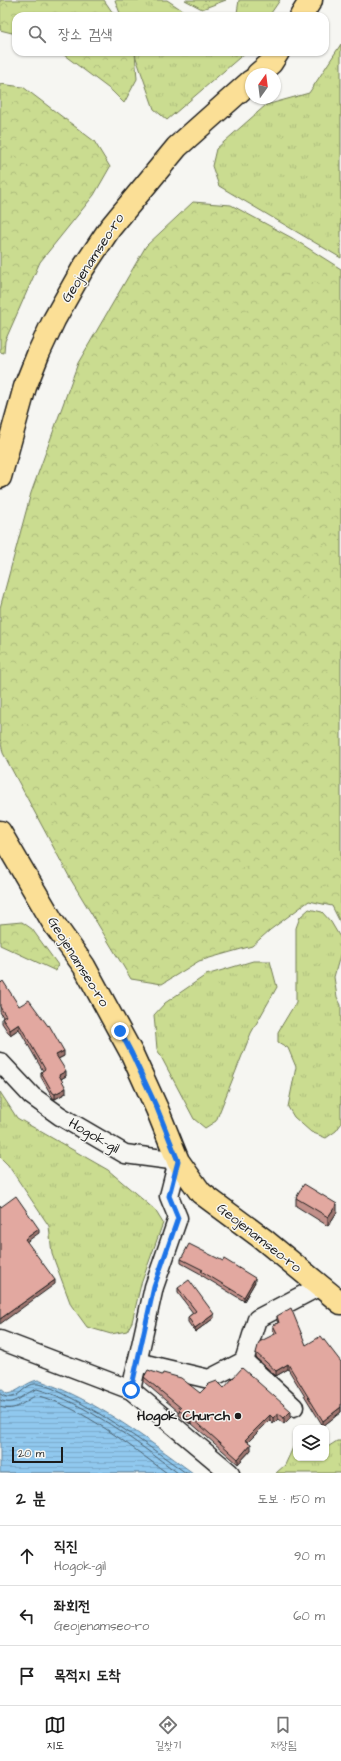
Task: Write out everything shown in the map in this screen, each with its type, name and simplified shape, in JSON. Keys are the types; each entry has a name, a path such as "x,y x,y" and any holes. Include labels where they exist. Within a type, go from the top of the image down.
{"main road":[{"path":"304,12 311,0"},
{"path":"265,68 271,63 275,56"},
{"name":"Geojenamseo-ro","path":"0,477 25,387 54,320 82,270 110,228 177,147 245,86"},
{"name":"Geojenamseo-ro","path":"0,832 54,924 84,966 132,1054 178,1161 201,1193 264,1239 341,1303"}],"street":[{"name":"Hogok-gil","path":"0,1062 32,1096 60,1116 125,1154 178,1161"},
{"path":"131,1390 154,1287 178,1218 169,1196 178,1161"},
{"path":"137,1362 209,1379 244,1361 257,1319 320,1286"},
{"path":"0,1340 131,1390 230,1473"},
{"path":"244,1361 294,1407"}],"green space":[{"path":"0,0 104,0 112,12 12,12 12,33 0,30"},
{"path":"115,0 167,0 185,12 120,12"},
{"path":"185,0 226,0 202,9"},
{"path":"239,0 280,0 272,12 237,12"},
{"path":"341,44 341,258 219,186 212,166 216,149 266,105 281,104 281,101 309,93"},
{"path":"65,56 135,56 137,79 124,103 112,91"},
{"path":"135,56 241,56 167,120 154,109"},
{"path":"0,84 23,87 94,141 110,167 94,195 40,262 5,341 4,353 0,352"},
{"path":"193,202 231,205 292,238 341,269 341,924 332,906 309,901 270,930 252,946 199,961 162,984 131,979 71,880 3,753 0,739 0,608 31,493 78,363 146,246"},
{"path":"309,909 322,912 331,922 341,939 341,952 334,977 337,997 341,1005 341,1124 336,1131 326,1138 311,1132 294,1117 288,1107 296,1067 288,1048 278,1042 278,1032 296,1002 296,928 300,917"},
{"path":"22,922 32,929 58,965 56,971 0,945 0,924"},
{"path":"253,961 270,961 277,987 251,1033 216,1121 205,1128 194,1119 157,1049 154,1015 165,1003 206,975"},
{"path":"0,1092 17,1118 108,1170 155,1210 163,1223 141,1284 132,1322 127,1331 111,1334 87,1327 71,1305 52,1254 49,1226 8,1165 0,1157"},
{"path":"337,1441 341,1441 341,1473 276,1473 285,1465 293,1448 293,1461 329,1461 329,1446"}],"water":[{"path":"38,1380 80,1398 119,1420 193,1473 0,1473 0,1388 7,1394"}],"building":[{"path":"0,981 1,983 3,981 19,1006 29,1000 48,1026 49,1025 64,1051 56,1055 66,1071 59,1075 66,1088 55,1094 53,1093 41,1072 45,1069 19,1024 10,1030 2,1018 6,1016 0,1007"},
{"path":"304,1184 337,1204 328,1217 296,1198"},
{"path":"16,1196 39,1229 25,1239 55,1280 0,1319 0,1205 1,1207"},
{"path":"189,1244 223,1261 224,1259 255,1278 244,1297 201,1271 203,1270 181,1259"},
{"path":"189,1280 214,1314 195,1328 188,1317 196,1311 178,1288"},
{"path":"291,1308 306,1345 321,1336 341,1362 341,1407 323,1421 288,1364 276,1371 256,1353 259,1342 277,1333 273,1325 279,1323 277,1316"},
{"path":"242,1368 291,1411 284,1418 278,1413 273,1418 270,1415 245,1440 251,1444 238,1459 191,1417 190,1419 179,1410 181,1408 144,1377 148,1370 162,1375 163,1373 181,1378 200,1393 209,1384 217,1381 224,1388"}],"place":[{"name":"Hogok Church","path":"238,1416"}],"route":[{"path":"120,1031 157,1108 178,1161 169,1196 178,1218 154,1287 131,1390"}]}
